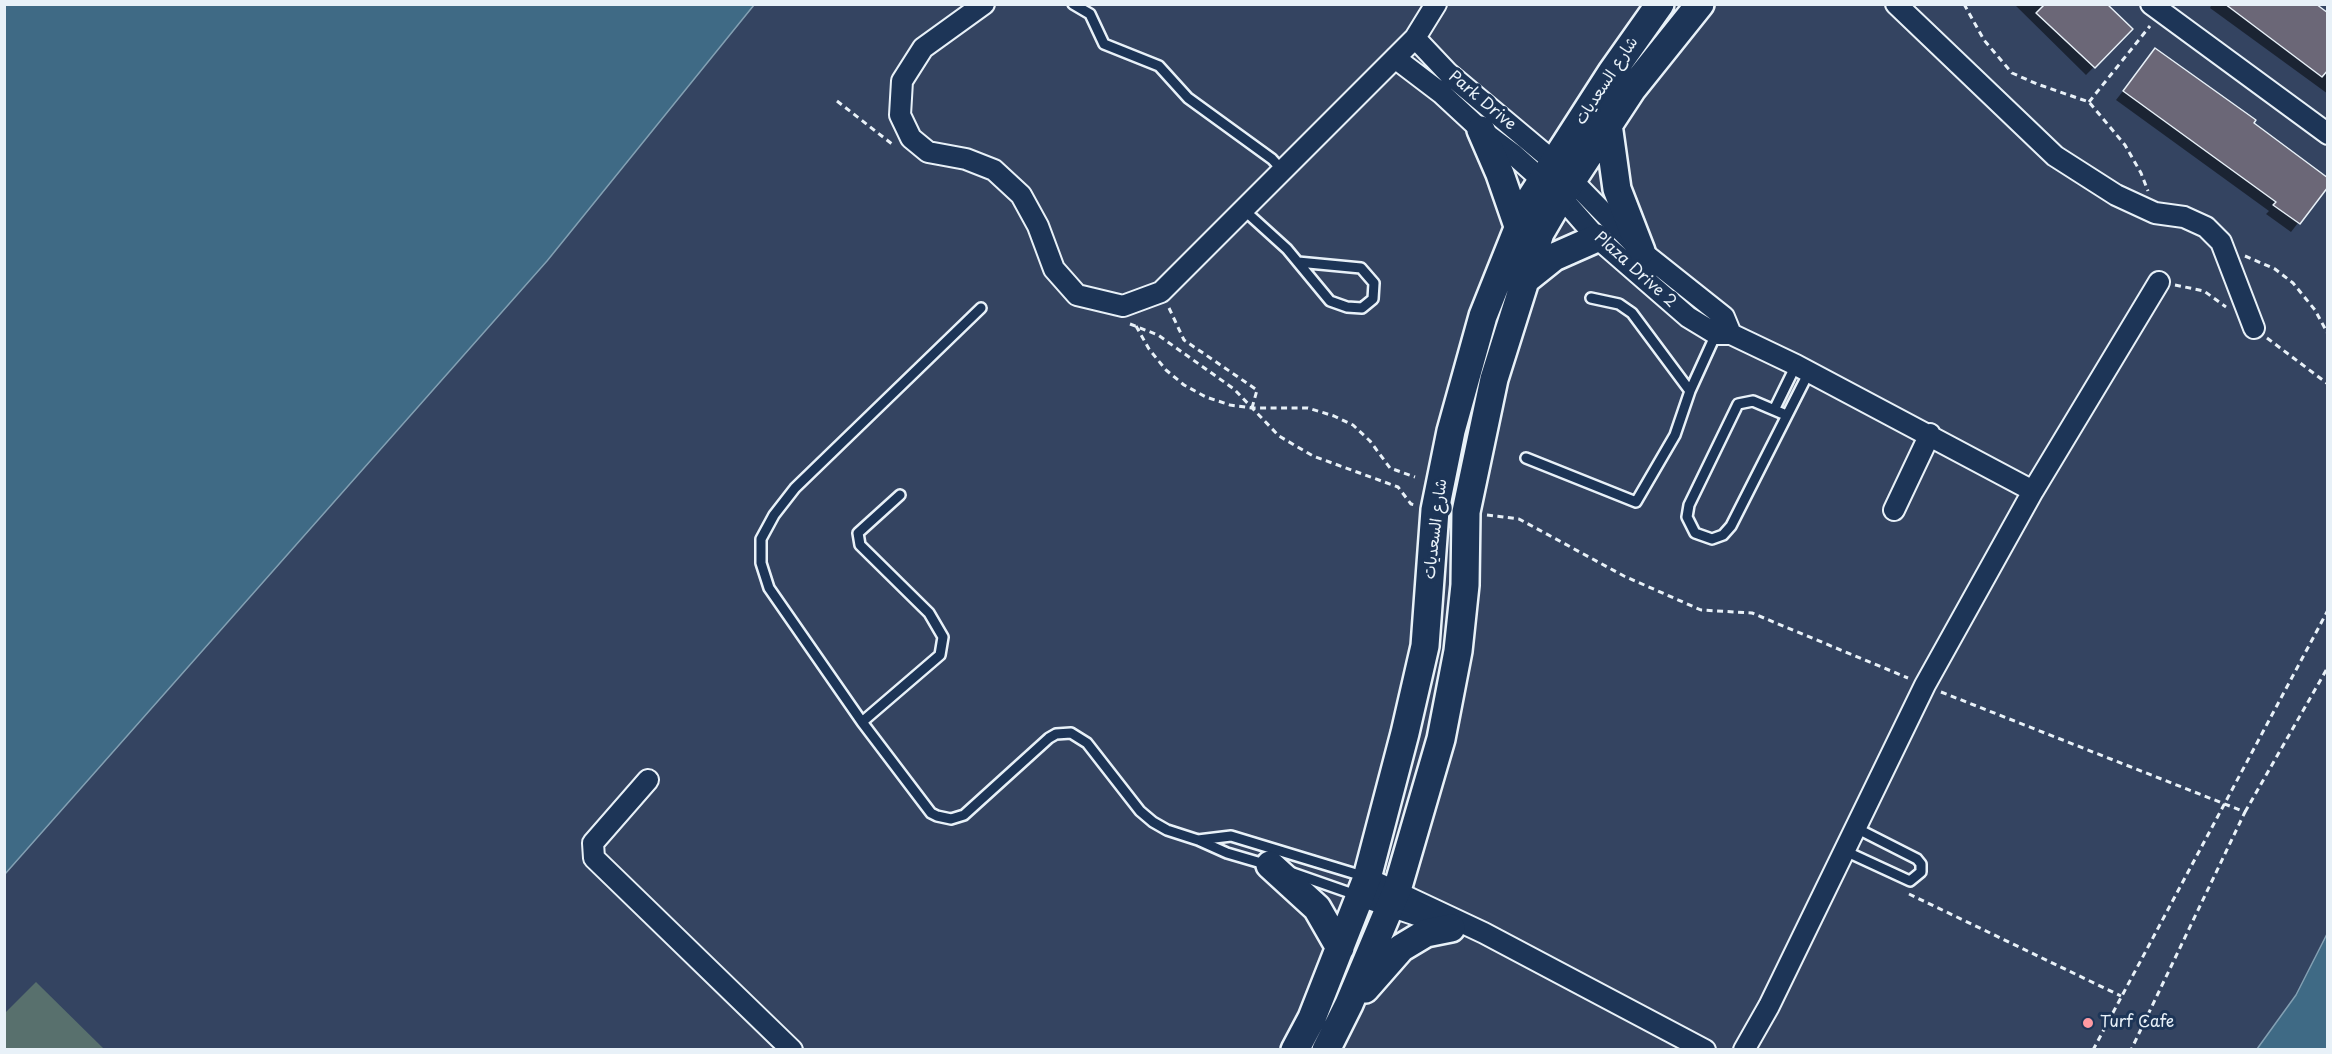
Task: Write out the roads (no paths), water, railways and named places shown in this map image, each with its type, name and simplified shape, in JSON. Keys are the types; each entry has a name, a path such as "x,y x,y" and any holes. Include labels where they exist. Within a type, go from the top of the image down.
{"street":[{"path":"984,4 923,48 902,81 900,115 911,138 928,152 966,159 994,170 1021,195 1038,226 1054,269 1077,295 1123,306 1161,292 1415,38 1436,4"},
{"name":"شارع السعديات","path":"1326,1050 1349,1004 1394,898 1441,739 1458,651 1465,585 1466,512 1494,379 1524,281 1557,179 1648,18 1660,4"},
{"name":"شارع السعديات","path":"1294,1050 1312,1018 1363,887 1425,646 1435,510 1451,431 1483,316 1518,226 1557,179 1608,124 1676,31 1700,4"},
{"path":"1896,4 2055,156 2116,195 2155,213 2184,217 2206,227 2221,242 2254,328"},
{"path":"2156,8 2328,134"},
{"name":"Park Drive","path":"1415,38 1557,179"},
{"name":"Park Drive","path":"1395,58 1441,93 1481,130 1557,179"},
{"path":"1608,124 1617,189 1641,251"},
{"path":"1481,130 1500,174 1518,226"},
{"name":"Plaza Drive 2","path":"1557,179 1597,238 1688,317 1803,369 1930,434 2033,491"},
{"name":"Plaza Drive 2","path":"1557,179 1641,251 1724,317 1724,334"},
{"path":"1524,281 1554,257 1597,238"},
{"path":"1744,1050 1769,1006 1925,685 2033,491 2159,282"},
{"path":"1894,510 1930,434"},
{"path":"648,780 593,843 594,858 792,1050"},
{"path":"1270,865 1317,908 1340,948"},
{"path":"1363,887 1394,898 1555,972 1705,1050"},
{"path":"1394,898 1514,957 1555,972"},
{"path":"1349,1004 1401,948 1426,933 1451,928"}],"lane":[{"path":"1073,4 1090,14 1104,44 1159,66 1188,98 1272,159 1283,171"},
{"path":"1244,210 1298,262 1330,301 1347,307 1362,308 1373,299 1374,283 1360,268 1298,262"},
{"path":"1592,298 1619,304 1632,313 1690,391"},
{"path":"981,308 795,488 774,515 761,539 761,563 769,588 862,722 932,813 937,816 951,819 964,815 1049,738 1056,734 1071,733 1087,743 1147,817 1167,830 1227,853 1363,887"},
{"path":"1526,458 1636,502 1675,435 1690,391 1724,334"},
{"path":"1774,410 1803,369"},
{"path":"1786,415 1748,400 1737,404 1687,511 1691,528 1700,536 1718,538 1731,526 1786,415 1803,369"},
{"path":"862,722 940,655 943,637 929,613 860,545 858,533 900,495"},
{"path":"1845,851 1910,881 1921,872 1921,864 1917,859 1856,828"},
{"path":"1198,840 1231,836 1363,887"}],"water":[{"path":"5,4 754,5 547,261 5,874"},
{"path":"2327,934 2327,1049 2257,1049 2296,995"}],"place":[{"name":"Turf Cafe","path":"2088,1023"}]}
